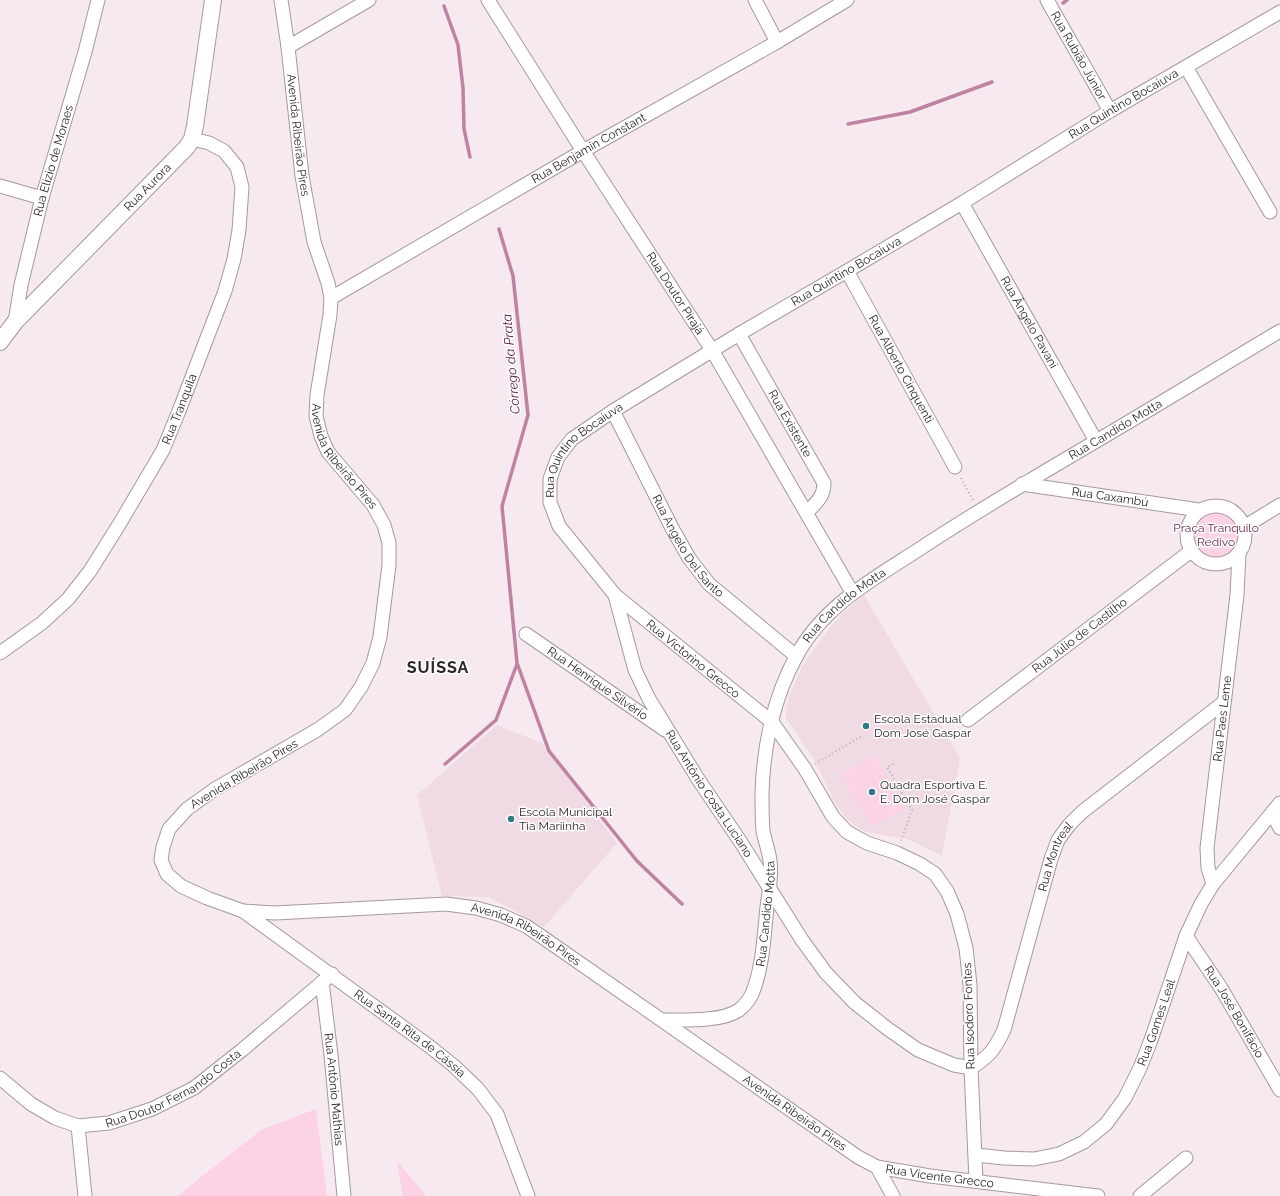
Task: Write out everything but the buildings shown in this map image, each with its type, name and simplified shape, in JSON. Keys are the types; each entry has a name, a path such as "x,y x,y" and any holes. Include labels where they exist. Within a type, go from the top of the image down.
{"street":[{"name":"Rua Elizio de Moraes","path":"15,322 23,278 42,198 85,52 98,0"},
{"name":"Rua Aurora","path":"2,337 187,147 192,139 195,126 213,0"},
{"name":"Avenida Ribeirão Pires","path":"281,0 288,47 302,176 312,235 331,298 330,315 317,395 316,416 321,436 328,452 373,505 384,525 389,543 389,565 380,637 373,663 361,687 345,710 317,730 215,789 187,808 169,829 163,846 161,860 167,874 181,886 207,898 243,911 275,913 446,904 476,908 501,915 526,926 858,1157 877,1167"},
{"path":"288,47 369,0"},
{"name":"Rua Doutor Pirajá","path":"488,0 582,151 712,350 852,592"},
{"path":"755,0 777,42"},
{"name":"Rua Benjamin Constant","path":"331,298 582,151 777,42 847,0"},
{"name":"Rua Rubião Júnior","path":"1047,0 1110,111"},
{"name":"Rua Quintino Bocaiuva","path":"615,595 559,526 550,502 550,479 558,457 572,439 613,411 738,334 847,272 1110,111 1280,12"},
{"path":"1186,67 1270,212"},
{"name":"Rua Tranquila","path":"0,654 42,623 68,600 90,571 120,523 163,450 222,298 234,259 239,230 242,187 237,167 224,151 209,143 192,139"},
{"path":"0,186 42,198"},
{"name":"Rua Ângelo Pavani","path":"962,203 1096,441"},
{"name":"Rua Alberto Cinquenti","path":"847,272 955,467"},
{"name":"Rua Candido Motta","path":"663,1020 698,1020 724,1016 736,1012 745,1005 751,995 759,972 769,888 770,861 763,829 762,796 764,761 772,722 783,687 796,656 821,619 852,592 979,510 1280,331"},
{"name":"Rua Existente","path":"738,334 824,483 824,491 821,498 807,512"},
{"name":"Rua Angelo Del Santo","path":"613,411 672,528 693,563 708,584 796,656"},
{"name":"Rua Caxambú","path":"1022,484 1199,510"},
{"path":"1217,505 1234,511 1240,518 1244,527 1244,545 1239,553 1224,563 1214,564 1197,558 1187,543 1186,534 1188,524 1192,516 1199,510 1208,506 1217,505"},
{"path":"1244,527 1280,505"},
{"name":"Rua Júlio de Castilho","path":"968,720 1191,551"},
{"name":"Rua Paes Leme","path":"1213,884 1208,868 1207,848 1236,595 1239,553"},
{"name":"Rua Victorino Grecco","path":"615,595 772,722"},
{"name":"Rua Antônio Costa Luciano","path":"615,595 635,670 649,699 802,940 826,973 855,1003 888,1030 918,1050 954,1065 971,1068"},
{"name":"Rua Henrique Silvério","path":"526,634 669,732"},
{"name":"Rua Montreal","path":"971,1068 986,1059 995,1047 1004,1030 1051,859 1058,840 1069,825 1082,812 1223,703"},
{"name":"Rua Isodoro Fontes","path":"772,722 805,769 833,817 847,832 867,843 897,853 920,864 935,874 947,891 957,914 966,948 970,984 971,1068 976,1181"},
{"path":"1276,808 1280,828"},
{"name":"Rua Gomes Leal","path":"976,1155 1004,1158 1034,1158 1059,1154 1084,1142 1106,1124 1125,1098 1140,1068 1186,936 1201,904 1213,884 1276,808"},
{"name":"Rua Santa Rita de Cássia","path":"243,911 327,978 429,1046 454,1066 478,1089 497,1114 528,1196"},
{"name":"Rua José Bonifácio","path":"1186,936 1221,988 1280,1090"},
{"name":"Rua Doutor Fernando Costa","path":"0,1078 31,1104 55,1118 78,1126 109,1122 152,1109 194,1088 242,1050 327,978"},
{"name":"Rua Antônio Mathias","path":"327,978 331,1055 344,1196"},
{"path":"78,1126 85,1196"},
{"path":"1140,1196 1186,1158"},
{"path":"877,1167 893,1196"},
{"name":"Rua Vicente Grecco","path":"877,1167 1098,1196"}],"path":[{"path":"955,467 979,510"},
{"path":"805,769 862,736"},
{"path":"893,764 887,767 912,810 897,853"}],"shaded area":[{"name":"Escola Estadual Dom José Gaspar","path":"864,595 960,758 942,856 910,840 867,832 846,819 832,797 813,757 786,719 789,697 802,666 828,630 843,613"},
{"name":"Escola Municipal Tia Mariinha","path":"497,725 542,743 617,843 544,927 489,897 442,896 417,795"}],"green space":[{"name":"Praça Tranquilo Redivo","path":"1216,511 1225,513 1233,518 1238,526 1240,535 1238,544 1233,552 1225,557 1216,559 1207,557 1199,552 1194,544 1192,535 1194,526 1199,518 1207,513"},
{"name":"Quadra Esportiva E. E. Dom José Gaspar","path":"874,756 903,809 871,827 842,774"},
{"path":"316,1109 327,1196 177,1196 261,1130"},
{"path":"397,1161 426,1196 403,1196"}],"waterway":[{"path":"1063,3 1067,0"},
{"name":"Córrego da Prata","path":"444,6 458,45 463,88 464,129 470,157"},
{"path":"848,124 910,112 992,82"},
{"name":"Córrego da Prata","path":"499,229 513,276 528,415 502,506 517,663 549,751 637,861 682,904"},
{"name":"Córrego da Prata","path":"445,764 496,720 517,664"}],"place":[{"name":"Escola Estadual Dom José Gaspar","path":"866,726"},
{"name":"Quadra Esportiva E. E. Dom José Gaspar","path":"872,792"},
{"name":"Escola Municipal Tia Mariinha","path":"511,819"}],"district":[{"name":"SUÍSSA","path":"438,667"}]}
